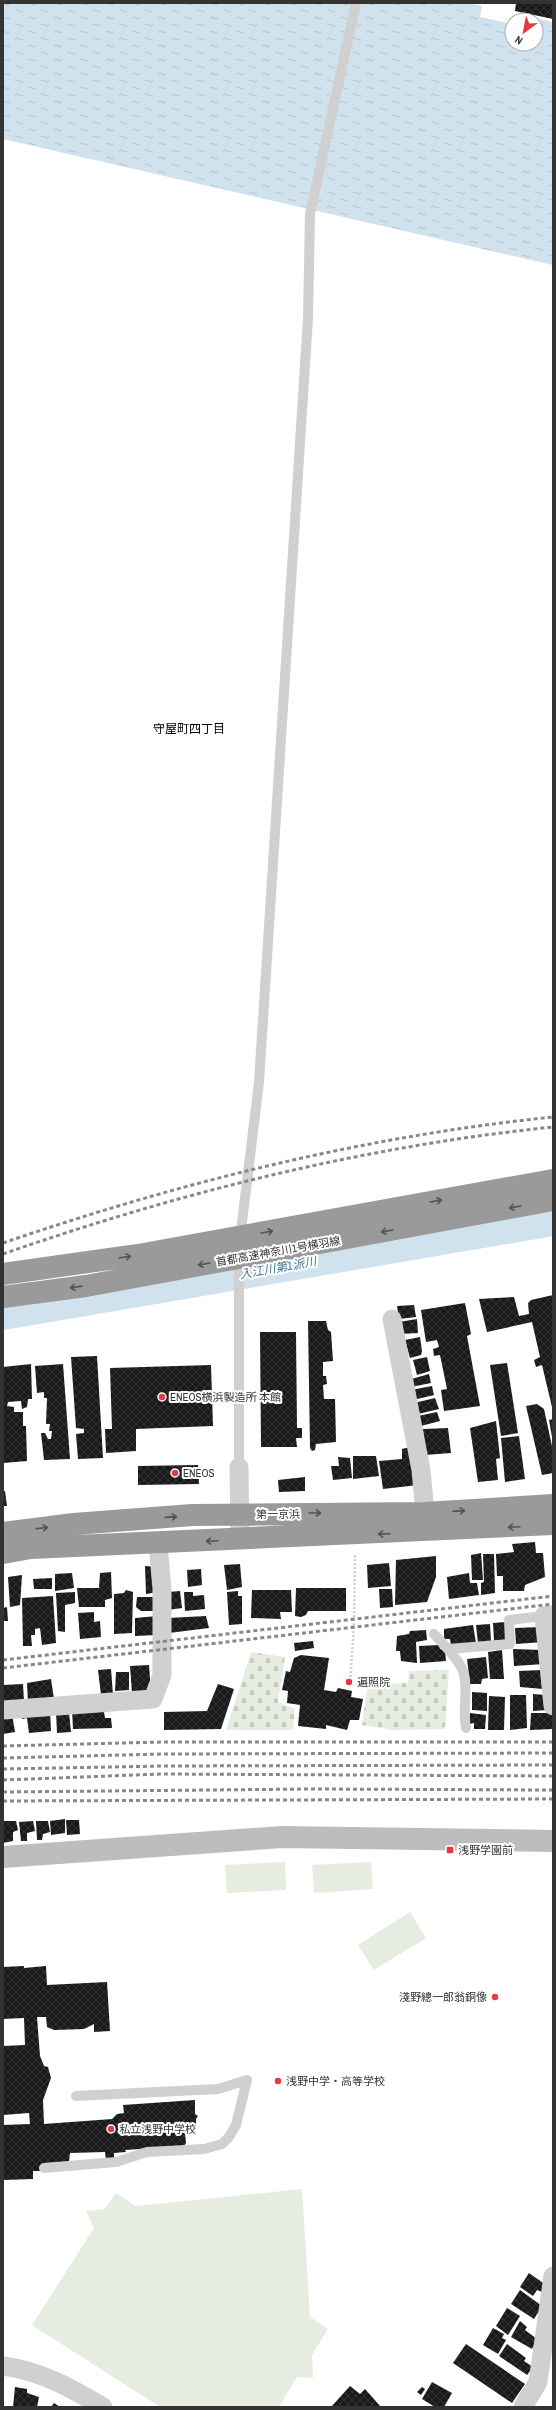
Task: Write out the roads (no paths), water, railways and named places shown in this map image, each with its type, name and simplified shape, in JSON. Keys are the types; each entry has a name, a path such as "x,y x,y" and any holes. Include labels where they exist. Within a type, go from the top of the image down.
{"highway":[{"name":"首都高速神奈川1号横羽線","path":"3,1274 138,1255 553,1180"},
{"name":"首都高速神奈川1号横羽線","path":"3,1297 86,1286 553,1200"},
{"name":"第一京浜","path":"3,1533 74,1524 240,1514 425,1513 553,1505"},
{"name":"第一京浜","path":"3,1553 32,1548 158,1544 553,1524"}],"street":[{"path":"392,1319 421,1470 425,1513"},
{"path":"239,1467 240,1539"},
{"path":"3,1710 153,1699 162,1675 162,1589 158,1544"},
{"path":"549,1616 553,1706"},
{"path":"3,1856 282,1837 553,1841"},
{"path":"524,2407 538,2382 553,2276"},
{"path":"3,2366 24,2369 49,2377 66,2385 103,2407"}],"lane":[{"path":"239,1467 238,1277 241,1222 260,1066 308,318 310,214 356,3"},
{"path":"448,1649 510,1644 510,1620 549,1616"},
{"path":"434,1634 448,1649 463,1672 463,1714 466,1728"},
{"path":"44,2168 116,2162 147,2152 204,2148 222,2144 229,2137 236,2125 247,2080 218,2089 76,2096"}],"water":[{"path":"3,3 468,3 482,6 480,17 504,22 504,52 544,52 544,20 553,22 553,265 3,139"}],"waterway":[{"name":"入江川第1派川","path":"3,1315 553,1221"}],"railway":[{"path":"3,1243 138,1200 275,1164 413,1136 483,1125 553,1117"},
{"path":"3,1254 138,1211 275,1174 413,1146 483,1135 553,1127"},
{"path":"3,1660 553,1596"},
{"path":"3,1668 553,1604"},
{"path":"3,1746 162,1742 553,1742"},
{"path":"3,1758 162,1754 553,1753"},
{"path":"3,1769 163,1766 553,1765"},
{"path":"3,1780 161,1774 553,1776"},
{"path":"3,1792 312,1789 553,1790"},
{"path":"3,1801 553,1799"}],"place":[{"name":"ENEOS横浜製造所 本館","path":"162,1397"},
{"name":"ENEOS","path":"175,1473"},
{"name":"遍照院","path":"349,1682"},
{"name":"浅野学園前","path":"450,1850"},
{"name":"淺野總一郎翁銅像","path":"495,1997"},
{"name":"浅野中学・高等学校","path":"278,2081"},
{"name":"私立浅野中学校","path":"111,2129"}],"district":[{"name":"守屋町四丁目","path":"189,729"}]}
